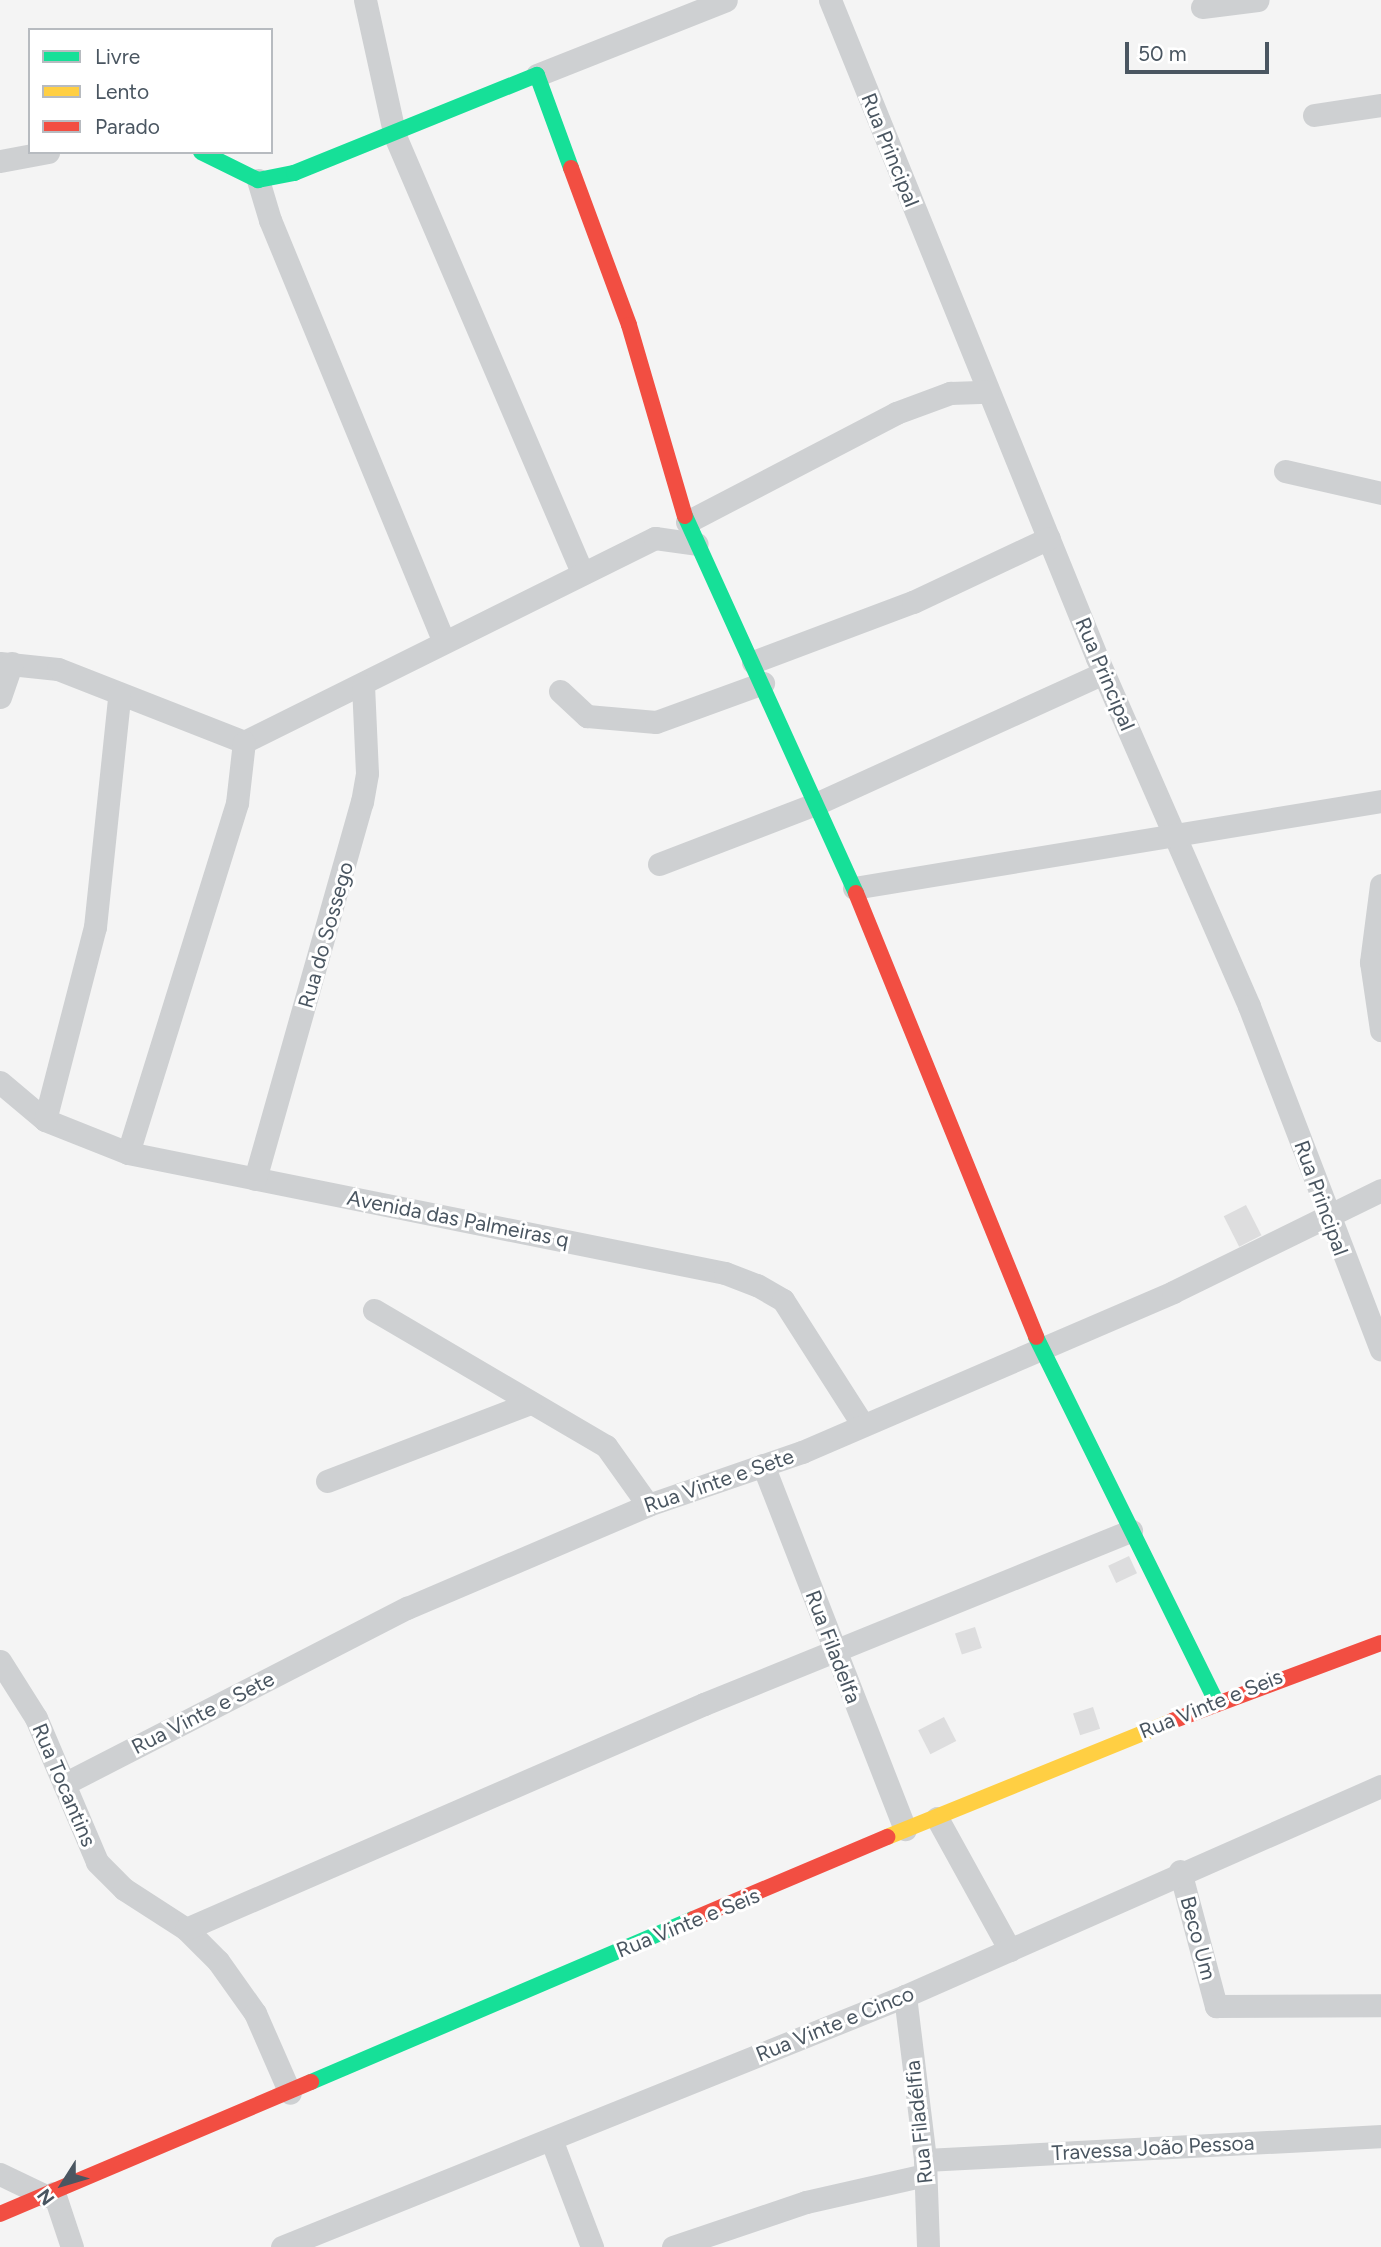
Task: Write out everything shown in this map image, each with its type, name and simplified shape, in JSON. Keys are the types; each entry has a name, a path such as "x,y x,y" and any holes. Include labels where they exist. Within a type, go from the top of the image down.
{"street":[{"path":"365,0 395,135 582,573"},
{"path":"205,154 258,180 323,164 726,0"},
{"name":"Rua Principal","path":"830,0 1103,673 1177,836 1258,1030 1327,1219 1381,1349"},
{"path":"1202,7 1258,0"},
{"path":"537,75 629,325 687,522 818,803 1041,1348 1216,1702"},
{"path":"1314,115 1381,105"},
{"path":"0,161 37,154"},
{"path":"258,180 270,220 443,639"},
{"path":"687,522 896,413 950,393 987,392"},
{"path":"1285,471 1381,493"},
{"path":"0,697 6,663 58,669 119,696 244,742 363,686 443,639 655,538 697,544"},
{"path":"753,662 913,602 1049,538"},
{"path":"659,864 818,803 1103,673"},
{"path":"560,691 587,716 656,722 763,683"},
{"name":"Rua do Sossego","path":"255,1179 362,802 367,773 363,686"},
{"path":"45,1120 95,927 119,696"},
{"path":"128,1153 237,803 244,742"},
{"path":"854,888 1381,801"},
{"path":"1381,885 1371,962 1381,1030"},
{"name":"Avenida das Palmeiras q","path":"0,1082 45,1120 128,1153 726,1273 757,1285 783,1300 863,1425"},
{"name":"Rua Vinte e Sete","path":"64,1784 407,1608 648,1505 763,1465 863,1425 1327,1219 1381,1189"},
{"path":"374,1310 612,1451 648,1505"},
{"path":"327,1480 530,1403"},
{"name":"Rua Filadelfa","path":"763,1465 834,1653 905,1829"},
{"path":"186,1929 330,1863 1131,1531"},
{"name":"Rua Vinte e Seis","path":"0,2214 905,1829 1216,1702 1381,1643"},
{"name":"Rua Tocantins","path":"0,1661 36,1718 83,1836 109,1877 186,1929 235,1982 290,2092"},
{"name":"Rua Vinte e Cinco","path":"282,2247 905,1996 1180,1871 1381,1786"},
{"path":"937,1818 1010,1950"},
{"name":"Beco Um","path":"1180,1871 1216,2006 1381,2005"},
{"name":"Rua Filadélfia","path":"905,1996 925,2167 928,2247"},
{"name":"Travessa João Pessoa","path":"673,2247 806,2202 925,2167 1381,2136"},
{"path":"551,2139 592,2247"},
{"path":"0,2174 50,2194 72,2247"}],"building":[{"path":"1246,1205 1261,1235 1239,1247 1224,1216"},
{"path":"1129,1556 1137,1573 1116,1583 1108,1566"},
{"path":"975,1627 982,1648 962,1654 955,1633"},
{"path":"1093,1707 1100,1729 1080,1735 1073,1713"},
{"path":"944,1717 956,1741 930,1754 918,1730"}],"traffic: fast":[{"path":"205,154 258,180 294,173 537,75 571,168"},
{"path":"685,516 856,893"},
{"path":"1036,1337 1216,1702"},
{"path":"311,2082 693,1919"}],"traffic: slow":[{"path":"887,1837 1172,1721"}],"traffic: jam":[{"path":"571,168 629,325 685,516"},
{"path":"856,893 1036,1337"},
{"path":"1172,1721 1381,1643"},
{"path":"693,1919 887,1837"},
{"path":"0,2214 311,2082"}]}
